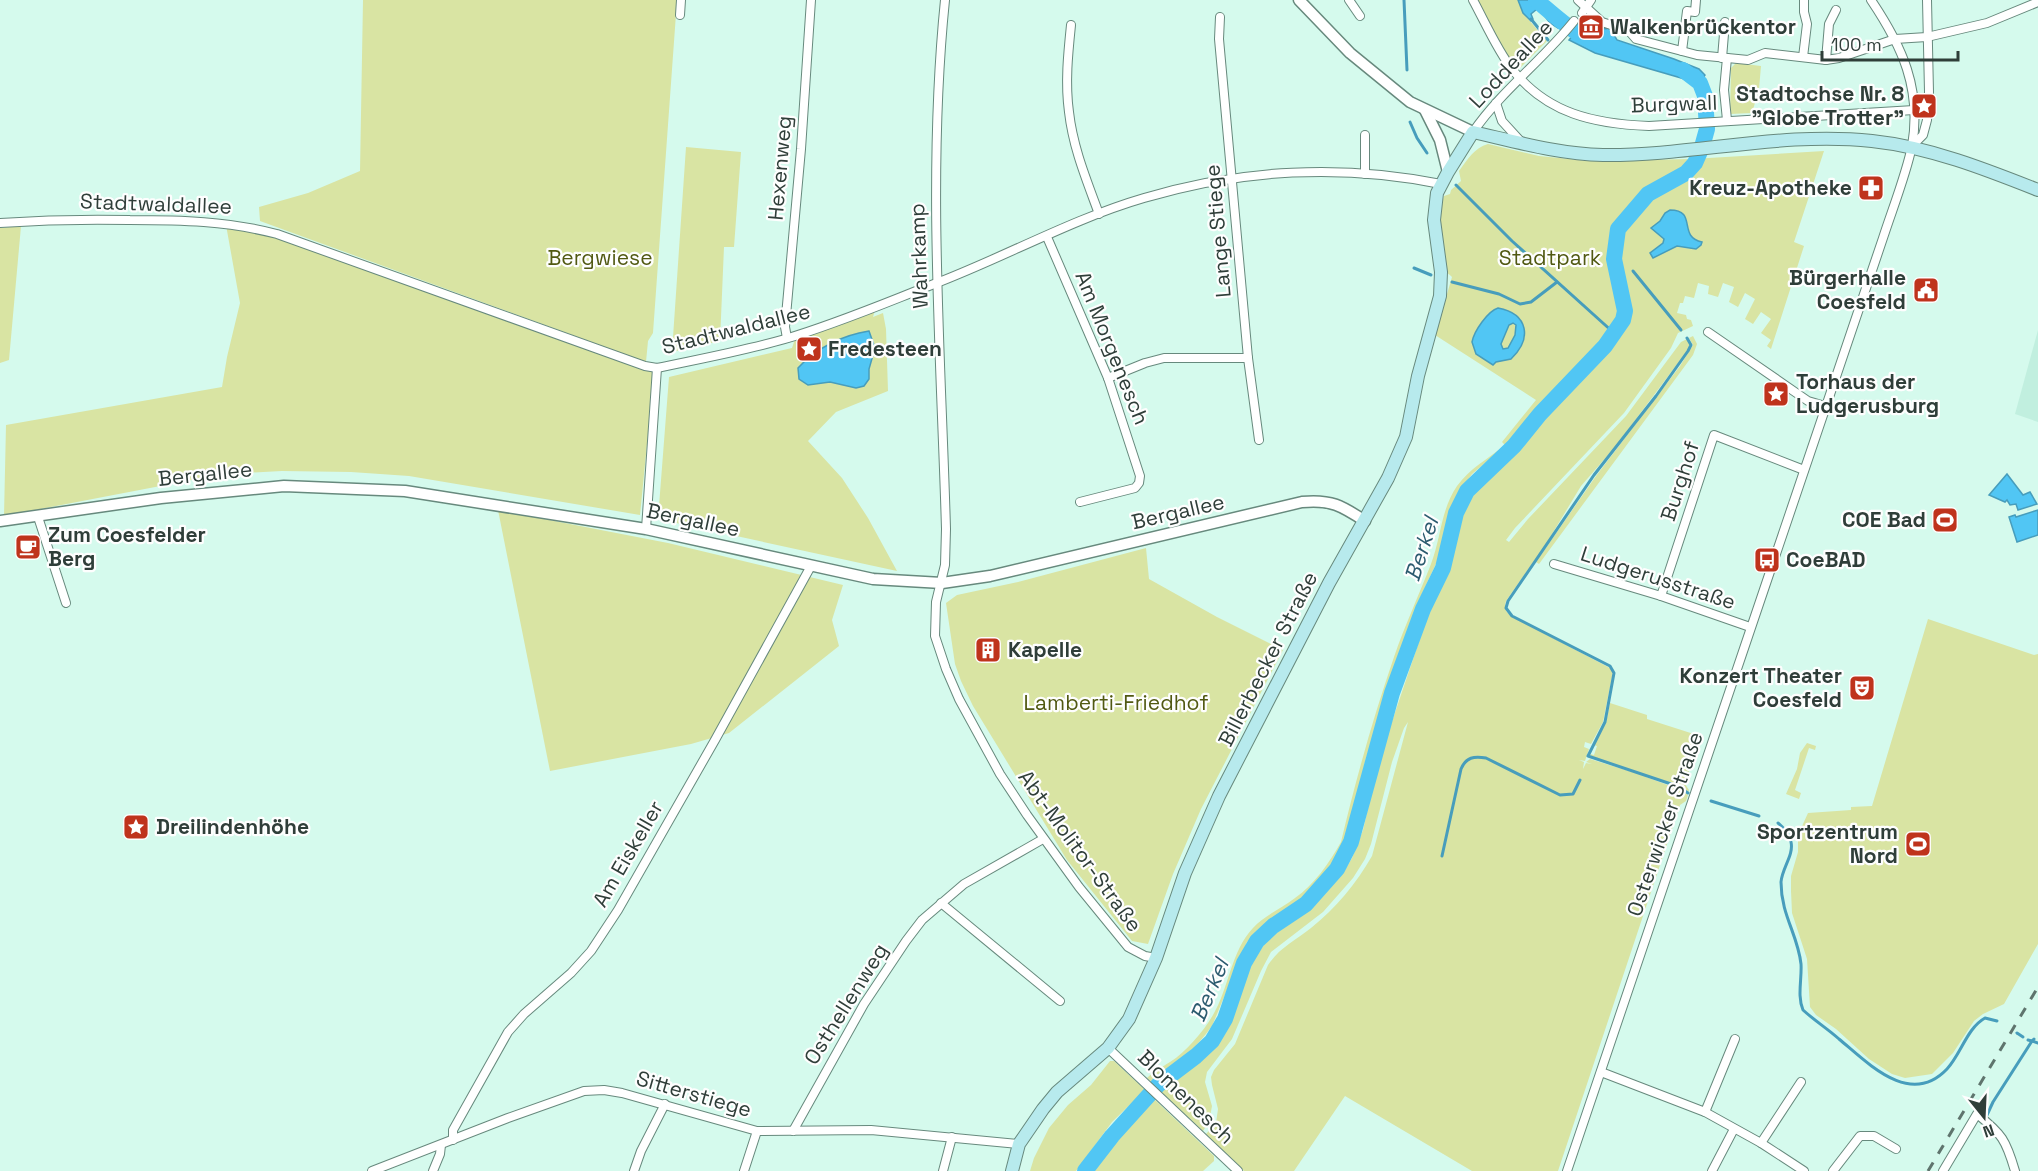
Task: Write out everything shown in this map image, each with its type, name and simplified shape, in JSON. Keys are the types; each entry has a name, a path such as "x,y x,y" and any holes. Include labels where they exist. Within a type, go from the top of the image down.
{"main road":[{"path":"1473,132 1573,153 1603,155 1790,139 1838,138 1872,141 1912,146 1995,173 2038,190"},
{"name":"Billerbecker Straße","path":"1012,1171 1019,1144 1043,1109 1057,1092 1108,1048 1129,1020 1156,958 1185,873 1219,796 1314,612 1389,478 1406,437 1418,376 1438,304 1441,273 1434,220 1435,204 1441,184 1473,132"}],"street":[{"path":"680,15 681,0"},
{"name":"Hexenweg","path":"787,338 785,327 801,149 811,0"},
{"name":"Wahrkamp","path":"942,583 946,530 935,194 936,106 945,0"},
{"path":"1299,0 1350,53 1410,102 1473,132"},
{"path":"1349,0 1360,16"},
{"name":"Burgwall","path":"1473,0 1510,67 1520,79 1554,105 1597,121 1616,125 1649,126 1914,110"},
{"path":"1578,0 1602,22 1629,31 1636,39 1682,51 1748,60 1765,53 1826,60 1839,58 1894,39 1927,37 1987,23 2038,2"},
{"path":"1682,51 1687,11 1695,12 1696,0"},
{"path":"1803,57 1807,24 1804,0"},
{"path":"1871,0 1894,39 1913,88 1912,146"},
{"path":"1912,146 1923,135 1927,120 1928,0"},
{"path":"1826,60 1829,24 1836,10"},
{"name":"Lange Stiege","path":"1220,17 1219,39 1231,178 1248,358 1259,440"},
{"name":"Loddeallee","path":"1473,132 1496,103 1548,53 1574,21"},
{"path":"1723,120 1725,22"},
{"path":"1071,25 1067,60 1069,112 1084,175 1099,214"},
{"path":"1496,103 1502,121 1523,144"},
{"path":"1425,110 1440,140 1448,172"},
{"path":"1365,135 1365,174"},
{"name":"Osterwicker Straße","path":"1567,1171 1883,238 1912,146"},
{"name":"Stadtwaldallee","path":"0,223 36,220 173,220 243,225 287,237 645,366 657,368 787,338 937,283 1099,214 1144,198 1231,178 1301,172 1406,177 1441,184"},
{"name":"Am Morgenesch","path":"1047,237 1108,378 1140,477 1135,488 1080,502"},
{"path":"1708,333 1808,401 1825,406"},
{"path":"1108,378 1164,358 1248,358"},
{"path":"646,529 657,368"},
{"name":"Burghof","path":"1661,596 1714,435 1804,470"},
{"name":"Bergallee","path":"0,521 161,498 284,486 405,491 646,529 873,579 942,583 990,576 1302,502 1332,502 1341,505 1365,521"},
{"path":"38,517 66,603"},
{"name":"Ludgerusstraße","path":"1554,564 1661,596 1750,627"},
{"name":"Am Eiskeller","path":"453,1140 453,1130 508,1032 524,1014 578,966 613,918 811,566"},
{"name":"Abt-Molitor-Straße","path":"942,583 936,602 935,636 959,699 1000,774 1078,887 1128,947 1156,958"},
{"name":"Osthellenweg","path":"793,1131 869,997 922,920 964,884 1043,839"},
{"path":"940,903 1060,1000"},
{"path":"1705,1112 1735,1038"},
{"name":"Blomenesch","path":"1108,1048 1238,1171"},
{"path":"1601,1072 1705,1112 1761,1143 1804,1171"},
{"path":"1761,1143 1801,1082"},
{"name":"Sitterstiege","path":"372,1171 584,1091 604,1090 665,1104 757,1131 871,1130 1019,1144"},
{"path":"634,1171 641,1151 665,1104"},
{"path":"1943,1171 1977,1114 2002,1136 2015,1171"},
{"path":"1712,1171 1734,1129"},
{"path":"744,1171 757,1131"},
{"path":"1833,1171 1860,1137 1874,1136 1896,1149"},
{"path":"943,1171 952,1137"},
{"path":"433,1171 441,1145"}],"shaded area":[{"path":"2038,330 2038,422 2015,414"}],"green space":[{"name":"Bergwiese","path":"363,0 677,0 653,333 648,341 646,362 260,221 259,207 308,193 360,171"},
{"path":"1475,0 1518,0 1523,13 1547,41 1517,71"},
{"path":"1736,63 1761,66 1759,89 1752,113 1730,114 1731,68"},
{"name":"Stadtpark","path":"1488,144 1539,156 1589,161 1692,159 1824,151 1794,242 1804,246 1771,349 1767,346 1771,340 1761,333 1771,319 1761,312 1753,324 1745,319 1755,299 1745,293 1738,307 1729,302 1734,287 1723,283 1718,297 1708,294 1709,286 1698,283 1694,298 1685,296 1677,313 1686,315 1693,326 1678,333 1671,348 1624,413 1506,540 1509,542 1626,416 1681,342 1687,339 1690,344 1687,351 1615,447 1581,486 1546,544 1506,601 1505,606 1511,616 1610,668 1613,672 1603,722 1591,744 1585,742 1584,747 1589,749 1585,761 1579,760 1584,762 1583,769 1586,763 1592,764 1586,762 1590,759 1632,772 1590,754 1594,755 1597,746 1593,745 1606,723 1610,703 1647,715 1647,719 1700,736 1685,784 1689,790 1688,793 1677,786 1646,777 1684,791 1688,795 1686,801 1680,805 1558,1171 1472,1171 1345,1096 1294,1171 1244,1171 1206,1134 1216,1123 1218,1109 1211,1077 1235,1044 1268,965 1283,949 1337,904 1372,856 1408,722 1392,762 1365,859 1353,878 1323,912 1271,952 1232,1039 1207,1072 1205,1082 1212,1106 1209,1122 1203,1131 1161,1092 1215,1046 1232,1016 1252,963 1267,940 1316,904 1345,870 1363,830 1379,760 1432,603 1450,568 1461,516 1468,498 1480,483 1496,473 1511,459 1533,429 1605,353 1595,348 1502,449 1472,474 1458,494 1450,512 1441,553 1420,598 1366,758 1345,843 1334,862 1308,894 1258,930 1247,942 1212,1026 1192,1050 1153,1083 1147,1078 1182,1053 1209,1021 1240,948 1253,928 1309,887 1327,865 1341,842 1379,703 1398,645 1431,564 1448,504 1457,486 1468,474 1505,445 1502,442 1536,400 1435,335 1452,277 1445,270 1441,255 1442,203 1444,196 1450,194 1451,190 1461,181 1459,171 1468,158 1479,148"},
{"path":"686,147 741,152 734,247 724,247 720,341 672,352"},
{"path":"226,225 276,236 654,373 640,515 409,476 282,471 223,474 4,516 6,425 222,387 240,303"},
{"path":"21,226 9,360 0,363 0,228"},
{"path":"875,310 873,317 883,313 886,329 888,391 836,412 808,441 842,478 868,518 897,571 658,519 669,377 792,348 795,339","holes":["853,334 875,348 869,369 869,379 856,388 830,382 808,385 821,348"]},
{"path":"1693,336 1697,344 1693,355 1539,564 1536,562 1596,476 1680,366 1693,345 1689,338"},
{"path":"498,510 668,543 843,585 832,620 839,646 729,733 691,744 550,771"},
{"name":"Lamberti-Friedhof","path":"1146,548 1149,579 1283,650 1201,809 1173,874 1148,944 1132,941 1067,860 973,706 955,664 946,603 957,595 1018,582"},
{"name":"Sportzentrum Nord","path":"1928,619 2034,655 2038,654 2038,944 2004,1004 1974,1021 1953,1053 1932,1074 1905,1078 1892,1074 1869,1059 1836,1029 1816,1015 1810,1007 1807,959 1792,913 1791,876 1798,852 1798,835 1808,813 1872,806"},
{"path":"1807,743 1816,746 1815,750 1809,748 1795,790 1801,793 1799,799 1786,794 1797,769 1800,753"},
{"path":"1110,1061 1114,1061 1145,1090 1112,1122 1076,1171 1030,1171 1049,1128 1068,1105 1091,1085"},
{"path":"1154,1099 1214,1156 1214,1161 1203,1171 1093,1171 1111,1144"}],"water":[{"path":"1518,0 1544,0 1555,11 1567,18 1558,28 1550,23 1536,5 1537,9 1531,14 1533,19 1531,21 1523,13"},
{"path":"1611,27 1617,40 1674,59 1699,69 1705,75 1700,83 1695,85 1688,80 1595,53 1569,40 1579,28 1594,36 1600,36 1602,28"},
{"path":"1670,210 1683,214 1690,235 1702,242 1701,245 1696,249 1677,246 1653,258 1650,253 1663,243 1664,239 1651,228"},
{"path":"1498,308 1516,316 1524,328 1524,336 1518,351 1511,359 1496,362 1493,365 1476,354 1472,342 1482,322","holes":["1513,323 1516,325 1515,335 1508,348 1503,349 1501,344 1509,325"]},
{"path":"869,331 875,348 869,369 869,379 864,386 856,388 830,382 808,385 799,379 798,368 813,354 840,339"},
{"path":"2007,474 2023,495 2030,492 2037,504 2018,510 2016,504 2010,505 2007,500 2005,502 1989,495"},
{"path":"2038,510 2038,535 2017,542 2009,517"}],"waterway":[{"path":"1404,0 1407,70"},
{"path":"1536,0 1570,28 1593,42"},
{"path":"1531,19 1548,40"},
{"name":"Berkel","path":"1085,1171 1112,1136 1159,1084 1212,1041 1225,1019 1244,963 1257,941 1273,926 1306,904 1337,869 1351,842 1392,693 1423,609 1443,568 1456,513 1467,491 1514,446 1540,414 1605,346 1623,320 1625,311 1614,259 1618,229 1648,194 1686,173 1695,163 1702,147 1707,129 1705,96 1700,83 1683,70"},
{"path":"1410,122 1427,153"},
{"path":"1456,185 1512,241 1614,333"},
{"path":"1414,268 1431,275"},
{"path":"1633,271 1681,330"},
{"path":"1452,282 1499,294 1520,304 1531,302 1557,282"},
{"path":"1687,338 1691,345 1688,351 1594,475 1508,601 1506,608 1512,616 1610,666 1614,673 1605,722 1588,756 1677,786 1688,793"},
{"path":"1442,856 1461,769 1468,760 1474,757 1486,758 1560,795 1573,794 1580,780"},
{"path":"1711,801 1759,816"},
{"path":"1778,823 1786,831 1791,842 1791,852 1781,882 1784,905 1801,964 1800,999 1803,1010 1890,1078 1904,1083 1919,1084 1933,1080 1947,1069 1979,1022 1985,1018 1997,1021"},
{"path":"2017,1033 2023,1037"},
{"path":"2034,1039 2032,1041 2038,1043"},
{"path":"1987,1115 2032,1041 2028,1040"}],"railway":[{"path":"1928,1171 2038,987"}],"place":[{"name":"Walkenbrückentor","path":"1591,27"},
{"name":"Stadtochse Nr. 8 \"Globe Trotter\"","path":"1924,106"},
{"name":"Kreuz-Apotheke","path":"1871,188"},
{"name":"Bürgerhalle Coesfeld","path":"1926,290"},
{"name":"Fredesteen","path":"809,349"},
{"name":"Torhaus der Ludgerusburg","path":"1776,394"},
{"name":"COE Bad","path":"1945,520"},
{"name":"Zum Coesfelder Berg","path":"28,547"},
{"name":"CoeBAD","path":"1767,560"},
{"name":"Kapelle","path":"988,650"},
{"name":"Konzert Theater Coesfeld","path":"1862,688"},
{"name":"Dreilindenhöhe","path":"136,827"},
{"name":"Sportzentrum Nord","path":"1918,844"}]}
